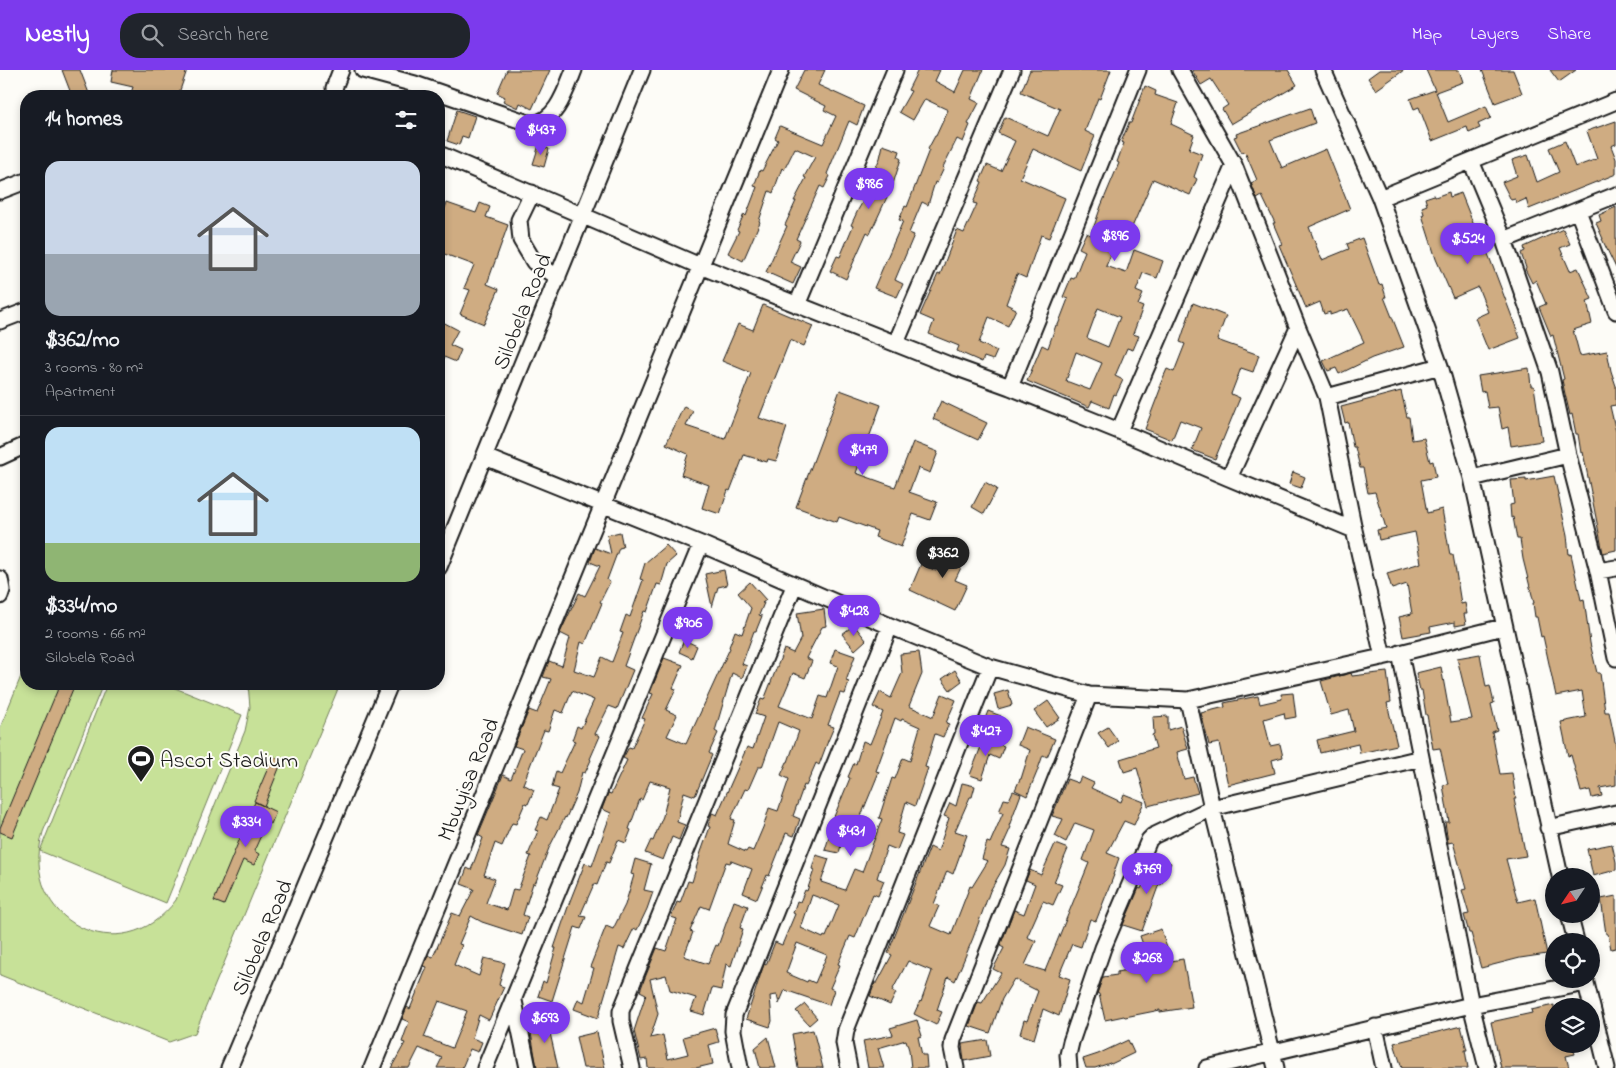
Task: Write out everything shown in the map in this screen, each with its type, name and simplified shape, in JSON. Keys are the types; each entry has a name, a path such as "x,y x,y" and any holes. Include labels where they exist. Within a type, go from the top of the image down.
{"street":[{"path":"334,90 341,70"},
{"path":"363,70 418,77 531,124 540,124 548,118 562,99 574,70"},
{"name":"Silobela Road","path":"445,553 642,70"},
{"name":"Mbuyisa Road","path":"372,1068 781,70"},
{"path":"797,305 895,70"},
{"path":"896,343 1012,70"},
{"path":"1010,387 1138,70"},
{"path":"1180,70 1234,164 1327,397 1354,530 1383,657"},
{"path":"1323,70 1380,198 1440,366 1472,478 1503,627 1558,868"},
{"path":"1380,198 1616,101"},
{"path":"445,157 700,266 1010,387 1354,530"},
{"path":"1471,161 1504,240 1550,372 1568,455 1598,571 1616,658"},
{"path":"1119,431 1234,164"},
{"path":"0,191 20,183"},
{"path":"532,193 519,220 521,240 534,262 558,277"},
{"path":"1504,240 1616,195"},
{"path":"1578,211 1616,311"},
{"path":"0,321 20,313"},
{"path":"1229,478 1298,328"},
{"path":"1327,397 1440,366"},
{"path":"0,457 20,448"},
{"path":"1472,478 1568,455"},
{"path":"485,457 701,544 794,586 990,667 1089,695 1188,700 1383,657 1503,627"},
{"path":"486,1068 701,544"},
{"path":"1598,571 1616,568"},
{"path":"0,579 2,590 0,596"},
{"path":"632,1068 620,1021 621,1011 794,586"},
{"path":"740,1068 733,1031 734,1015 890,626"},
{"path":"1400,653 1471,1005 1487,1068"},
{"path":"849,1068 844,1043 846,1030 990,667"},
{"name":"Silobela Road","path":"229,1068 387,690"},
{"path":"956,1068 952,1048 953,1040 1089,695"},
{"path":"1188,700 1212,808 1275,1061"},
{"path":"1069,1068 1068,1055 1071,1042 1103,948 1149,840 1157,832 1212,808 1421,758"},
{"path":"1548,828 1616,813"},
{"path":"1207,1068 1275,1061 1375,1027 1552,988"},
{"path":"1587,988 1607,1068"},
{"path":"514,1001 528,1068"},
{"path":"1375,1027 1384,1068"}],"green space":[{"path":"20,679 20,690 101,690 43,832 39,863 45,890 59,912 80,927 103,934 129,933 154,922 176,900 245,731 250,707 249,690 338,690 195,1033 169,1042 0,975 0,728"},
{"name":"Ascot Stadium","path":"105,690 180,690 242,715 166,903 40,851"}],"building":[{"path":"62,70 80,70 88,90 70,90"},
{"path":"113,70 187,70 180,90 132,90 133,87 111,82"},
{"path":"507,70 550,70 532,109 520,103 518,108 503,101 505,97 497,93"},
{"path":"804,70 825,70 818,85 864,106 857,125 849,121 827,174 830,176 824,188 820,186 796,239 800,241 790,262 801,267 793,284 766,272 787,226 785,225 796,201 794,201 806,178 804,177 815,157 795,148 784,170 782,168 773,193 769,191 760,222 743,261 728,253 739,231 737,230 744,214 746,216 757,187 754,186 760,170 762,171 778,140 775,138 780,126 823,144 836,116 824,110 826,106 794,90"},
{"path":"918,70 940,70 935,81 955,92 965,70 983,70 971,99 979,103 968,124 970,125 963,142 957,139 937,183 935,182 928,205 922,202 909,233 914,235 895,280 903,284 897,297 874,288 903,221 899,220 905,206 907,207 928,149 948,110 925,99 913,120 899,112 911,91 908,90"},
{"path":"1030,70 1111,70 1085,131 1095,136 1081,171 1033,149 1020,178 1065,198 1049,238 1041,235 1026,278 1017,274 1006,304 1016,309 1008,326 989,317 979,343 997,351 993,360 984,357 982,362 957,351 959,346 929,334 934,321 920,315 938,274 940,275 957,230 964,233 977,204 973,203 987,165 1001,171 1015,141 998,133 1005,117 1048,136 1060,109 1021,92"},
{"path":"1192,70 1288,70 1297,85 1231,124 1222,109 1228,105 1211,79 1201,85"},
{"path":"1379,70 1404,70 1376,90 1368,78"},
{"path":"1426,70 1459,70 1463,82 1436,92 1448,122 1486,106 1491,118 1478,124 1480,128 1469,133 1467,127 1432,141 1419,107 1414,109 1410,99 1435,90"},
{"path":"1482,70 1513,70 1522,93 1495,103"},
{"path":"1550,70 1576,70 1559,82"},
{"path":"1145,86 1156,91 1155,95 1178,103 1171,124 1194,135 1189,149 1202,154 1194,177 1197,179 1190,195 1153,179 1126,241 1118,238 1106,266 1126,273 1134,250 1163,261 1157,278 1143,273 1136,291 1143,294 1138,305 1143,307 1133,334 1139,336 1133,350 1127,348 1115,376 1123,380 1116,395 1114,394 1109,408 1092,401 1089,407 1027,381 1042,345 1048,348 1056,325 1058,325 1068,299 1063,297 1071,278 1074,279 1085,251 1079,248 1086,233 1091,235 1119,163 1117,162 1124,143 1121,142 1129,123 1131,123","holes":["1098,308 1120,317 1108,347 1087,338","1076,352 1102,363 1090,390 1066,381"]},
{"path":"1310,108 1315,123 1270,140 1282,168 1326,149 1350,209 1309,227 1317,248 1322,260 1349,249 1347,244 1362,238 1379,285 1382,284 1386,297 1384,297 1404,347 1372,358 1339,374 1336,368 1328,371 1323,361 1364,342 1348,309 1330,315 1330,312 1324,314 1320,302 1306,308 1279,245 1282,244 1273,223 1275,223 1262,196 1257,199 1251,183 1257,180 1245,152 1242,153 1234,137 1237,136 1236,134"},
{"path":"457,110 475,116 468,138 462,136 459,145 447,141"},
{"path":"1616,121 1616,144 1611,146 1616,159 1616,174 1529,209 1526,199 1517,203 1515,199 1511,200 1502,182 1517,176 1512,160 1528,155 1537,182 1559,172 1549,148 1565,141 1575,167 1597,159 1587,131"},
{"path":"539,145 549,149 544,167 533,164"},
{"path":"883,145 900,151 898,157 901,159 893,184 870,234 867,232 846,279 830,271 837,256 840,257 853,226 851,225 874,182 870,180 880,158"},
{"path":"1449,192 1450,197 1461,193 1483,248 1485,247 1490,259 1520,338 1488,350 1475,318 1488,312 1478,287 1453,298 1436,259 1422,215 1424,214 1422,207 1427,205 1425,198"},
{"path":"447,203 476,213 480,203 490,207 486,217 508,225 487,284 499,289 484,324 460,314 470,290 464,288 474,265 445,254 445,208"},
{"path":"1616,207 1616,268 1596,223 1601,221 1599,215"},
{"path":"1563,229 1570,244 1560,248 1570,271 1578,268 1592,299 1587,301 1592,324 1573,330 1580,356 1607,351 1616,386 1616,405 1610,406 1616,432 1616,550 1603,553 1583,452 1581,453 1572,414 1570,415 1562,380 1564,379 1553,335 1551,336 1539,307 1546,304 1536,280 1532,283 1525,269 1521,253 1525,251 1524,247"},
{"path":"1193,303 1226,316 1217,340 1259,355 1253,372 1241,368 1231,394 1240,398 1215,459 1192,450 1201,428 1180,420 1172,440 1145,429 1167,369 1174,372 1185,344 1180,342"},
{"path":"763,305 813,326 804,346 790,340 759,418 787,427 776,461 768,459 767,462 744,455 730,491 728,490 720,514 702,508 709,485 681,475 688,454 666,444 684,406 693,411 686,426 725,439 751,373 722,361 738,324 753,330"},
{"path":"445,323 458,330 450,345 461,350 456,362 445,357"},
{"path":"1529,368 1531,386 1534,386 1542,441 1511,446 1508,427 1502,429 1498,407 1488,408 1485,391 1481,392 1478,376"},
{"path":"840,390 881,405 856,473 895,487 913,442 938,452 930,473 918,468 909,492 937,502 930,520 913,514 901,547 875,537 877,531 839,517 837,522 796,507"},
{"path":"1401,391 1407,417 1409,417 1412,440 1424,438 1430,462 1433,461 1436,477 1421,480 1427,513 1442,509 1450,555 1453,555 1461,604 1465,603 1467,614 1464,614 1466,624 1455,626 1455,622 1430,627 1431,632 1403,637 1399,617 1412,614 1407,584 1392,589 1387,573 1421,563 1415,532 1379,540 1377,530 1386,528 1375,492 1368,493 1363,468 1360,468 1348,422 1345,423 1341,407"},
{"path":"941,401 987,423 978,440 933,419"},
{"path":"1293,472 1305,477 1301,488 1289,484"},
{"path":"1554,476 1567,535 1569,555 1571,554 1581,600 1584,599 1590,643 1597,673 1600,673 1605,712 1609,712 1616,746 1616,785 1600,788 1602,796 1592,798 1590,790 1581,792 1571,755 1568,756 1561,722 1586,717 1582,691 1556,696 1543,636 1541,637 1537,617 1535,617 1534,603 1520,539 1517,539 1513,517 1511,518 1510,505 1514,504 1511,480 1526,479 1526,481"},
{"path":"985,482 997,489 984,514 972,507"},
{"path":"620,532 623,547 619,548 607,580 610,582 600,602 602,603 585,644 581,642 574,670 594,677 602,657 612,662 623,633 620,632 626,615 630,617 643,580 640,579 645,563 666,545 676,556 667,564 661,585 657,584 647,612 644,611 624,666 633,670 617,709 609,706 595,734 600,736 591,760 585,773 582,772 577,793 566,818 549,848 535,884 533,883 523,915 528,917 522,935 482,922 471,916 459,944 462,945 454,965 479,976 484,958 505,963 499,985 504,987 489,1020 479,1015 472,1038 482,1042 478,1052 470,1049 462,1068 437,1068 442,1058 419,1048 409,1068 391,1068 405,1043 402,1042 409,1022 402,1019 407,1007 410,1009 427,967 424,966 428,955 433,957 452,913 460,916 474,889 461,884 467,868 471,870 483,838 478,835 503,775 511,779 523,749 514,746 529,710 537,713 551,679 543,677 549,661 562,666 570,638 560,633 579,593 585,596 600,566 590,562 595,548 611,554 607,535","holes":["572,691 594,700 581,728 577,726 572,740 575,741 560,773 556,771 552,787 559,789 547,820 541,817 535,830 538,831 528,855 531,856 518,890 513,889 507,910 486,903 495,879 484,875 495,843 502,846 512,823 516,824 525,803 528,804 534,790 523,784 544,730 548,731 555,710 563,713","439,1001 467,1011 452,1048 424,1037"]},
{"path":"949,543 968,553 955,580 967,585 955,611 910,590 921,564 936,571"},
{"path":"724,570 727,585 718,587 712,607 705,574"},
{"path":"750,582 766,600 762,603 764,603 759,615 762,616 756,631 754,631 742,664 747,666 742,678 732,673 715,731 718,733 709,753 712,755 695,796 684,792 677,822 685,825 679,840 672,837 663,860 645,853 651,840 653,841 663,816 670,787 650,781 642,800 640,799 626,843 618,840 609,863 606,862 597,885 594,884 580,916 586,917 581,929 575,927 552,1001 538,996 543,981 546,983 556,948 554,948 585,863 592,866 611,813 602,809 608,793 611,794 627,760 623,758 629,747 632,748 645,719 642,718 653,694 650,693 664,658 683,665 673,688 676,689 666,710 677,715 667,736 686,744 730,648 735,631 742,634 751,608 738,593"},
{"path":"824,609 826,626 822,627 806,658 812,661 805,678 793,673 779,706 812,719 820,696 827,698 838,666 830,663 835,649 855,656 846,681 849,682 845,694 840,693 828,725 834,727 819,765 816,763 806,786 804,785 793,816 800,819 794,836 786,833 769,876 767,875 757,899 743,893 752,869 731,861 730,863 726,862 709,909 701,906 690,931 693,932 684,956 708,964 716,945 718,946 734,901 748,906 740,928 743,929 731,966 726,964 721,990 712,988 704,1015 691,1011 696,998 670,990 666,975 650,979 658,1014 650,1038 663,1035 668,1059 688,1054 683,1037 715,1028 719,1042 709,1045 713,1064 696,1068 648,1068 647,1059 641,1060 634,1031 646,994 640,991 657,948 666,951 677,919 671,917 677,902 680,903 688,881 692,882 710,827 708,826 712,813 717,815 747,747 753,749 764,717 755,714 761,699 764,700 784,649 793,653 801,638 797,613","holes":["778,722 799,731 788,762 781,775 789,779 778,811 769,808 753,851 748,849 746,852 728,844 735,820 731,819 745,789 748,790 758,767 762,767"]},
{"path":"688,614 701,619 696,633 683,628"},
{"path":"854,625 866,640 855,650 842,634"},
{"path":"684,640 697,646 692,658 679,652"},
{"path":"919,652 922,674 909,706 933,717 942,694 956,700 946,723 949,724 943,737 935,734 925,767 928,768 915,806 906,802 897,833 903,835 897,850 887,846 877,878 884,881 878,896 873,894 855,938 850,936 830,988 834,990 829,1005 785,990 779,1004 777,995 770,996 772,1021 770,1027 746,1019 764,964 766,965 775,942 782,945 795,914 793,913 797,901 800,902 805,890 807,891 814,870 812,869 816,855 829,859 821,882 845,890 854,869 862,872 882,819 879,818 892,778 895,779 903,758 910,761 920,727 895,718 876,771 879,772 854,833 845,830 839,853 825,850 833,824 831,824 850,778 848,777 854,763 856,764 863,741 870,744 883,712 873,707 880,692 891,698 902,673 900,654","holes":["812,895 839,905 826,937 824,936 823,938 801,928","797,943 827,955 815,983 808,980 807,982 786,973"]},
{"path":"1480,654 1486,687 1490,686 1494,703 1491,704 1497,730 1492,732 1500,774 1512,773 1516,799 1514,799 1526,856 1506,859 1518,902 1535,898 1545,945 1545,954 1520,958 1481,968 1464,915 1469,914 1462,890 1466,889 1453,842 1448,843 1445,822 1449,822 1443,785 1448,784 1440,748 1433,749 1422,690 1420,690 1416,673 1441,667 1451,722 1472,719 1457,658"},
{"path":"955,670 962,681 950,690 942,679"},
{"path":"1387,672 1391,702 1387,703 1397,745 1360,753 1358,744 1320,753 1317,740 1354,731 1349,710 1331,715 1321,681 1351,673 1352,676"},
{"path":"58,690 73,690 12,837 0,832 0,828"},
{"path":"1008,690 1012,705 998,709 994,694"},
{"path":"1293,693 1296,717 1285,719 1284,713 1264,719 1270,746 1280,744 1283,757 1272,760 1275,773 1228,785 1219,743 1209,745 1201,713 1225,707 1224,703 1258,696 1260,704 1282,699 1281,694"},
{"path":"1048,701 1060,718 1046,727 1034,711"},
{"path":"988,711 1001,716 996,729 983,724"},
{"path":"1168,716 1168,730 1181,726 1188,749 1177,752 1184,779 1193,777 1198,793 1148,806 1137,768 1124,772 1120,759 1156,748 1152,735 1154,734 1153,717"},
{"path":"1025,727 1055,739 1047,757 1043,755 1027,796 1015,790 1021,779 1030,750 1018,745"},
{"path":"1108,727 1118,741 1109,748 1098,733"},
{"path":"984,739 1004,746 999,759 990,755 982,779 970,775"},
{"path":"273,756 282,761 264,806 254,801"},
{"path":"1081,777 1094,783 1091,788 1121,802 1124,794 1144,802 1134,825 1124,821 1107,853 1119,858 1114,875 1096,921 1090,919 1081,947 1072,944 1059,975 1070,979 1059,1016 1043,1009 1034,1039 1020,1034 1024,1020 1027,1021 1038,991 1014,979 1002,999 990,1033 969,1026 978,1002 982,1003 1001,973 993,969 1004,948 1000,946 1014,910 1024,914 1035,884 1026,880 1030,870 1041,875 1055,844 1068,849 1054,882 1062,885 1053,905 1043,901 1027,937 1036,941 1025,965 1045,971 1089,863 1083,860 1094,830 1075,823 1066,842 1055,836 1063,819 1052,816 1067,779 1078,783"},
{"path":"962,783 975,786 972,797 970,797 955,831 967,835 953,874 947,871 934,904 939,906 930,926 951,935 970,886 972,887 988,861 982,859 987,842 990,843 1003,813 999,812 1004,799 1009,800 1013,791 1021,794 1009,826 1011,827 1002,847 1010,849 1005,865 990,891 955,981 948,977 937,1010 942,1012 936,1025 914,1014 921,1002 932,971 908,961 892,991 896,993 890,1005 870,996 875,983 877,983 892,955 888,953 930,847 938,851 949,818 944,816 950,803 956,806"},
{"path":"255,802 276,812 271,824 267,822 254,851 259,854 254,865 243,860 224,905 214,901"},
{"path":"1612,844 1616,870 1600,874 1600,868 1591,868 1587,849"},
{"path":"1155,856 1171,863 1161,885 1159,884 1142,931 1123,925"},
{"path":"635,859 651,864 644,890 653,892 637,930 634,928 624,949 619,947 598,1018 574,1009 578,999 584,1002 594,968 590,967 606,926 613,929 625,905 634,875 631,874"},
{"path":"1616,896 1616,948 1611,949 1608,934 1606,934 1601,899"},
{"path":"1161,929 1171,961 1183,959 1192,1007 1160,1012 1160,1010 1105,1020 1099,994 1097,993 1103,977 1117,975 1117,972 1150,965 1140,936"},
{"path":"805,1004 817,1018 809,1025 796,1011"},
{"path":"1545,1007 1545,1053 1575,1053 1566,1056 1569,1068 1501,1068 1491,1022 1532,1013 1531,1010"},
{"path":"560,1020 562,1031 550,1033 558,1068 537,1068 530,1027"},
{"path":"917,1020 922,1036 918,1037 922,1055 926,1055 927,1068 911,1068 906,1040 878,1048 884,1068 868,1068 863,1041 893,1035 890,1028"},
{"path":"1461,1026 1467,1050 1465,1050 1468,1068 1402,1068 1394,1043"},
{"path":"813,1030 823,1068 798,1068 792,1034"},
{"path":"597,1032 605,1068 583,1068 576,1037"},
{"path":"768,1037 776,1068 760,1068 755,1048"},
{"path":"987,1040 990,1056 964,1061 962,1044"},
{"path":"1128,1040 1134,1053 1111,1064 1086,1068 1083,1059"}],"place":[{"name":"Ascot Stadium","path":"141,783"}]}
